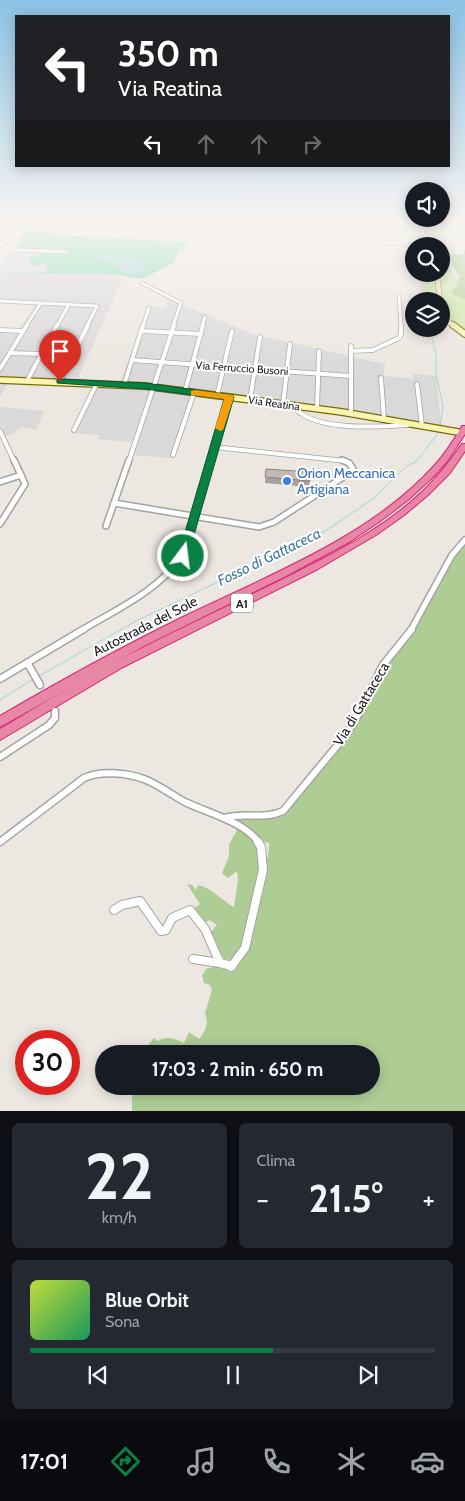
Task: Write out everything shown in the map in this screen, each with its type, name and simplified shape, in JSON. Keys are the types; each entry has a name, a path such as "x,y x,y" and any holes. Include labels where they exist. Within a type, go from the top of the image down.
{"highway":[{"name":"Autostrada del Sole","path":"0,722 65,683 128,649 359,532 402,501 432,473 461,430"},
{"name":"Autostrada del Sole","path":"0,735 134,657 305,572 367,537 409,507 440,479 465,446"}],"street":[{"path":"106,526 181,303 142,283"},
{"path":"351,351 373,350 400,338 399,296"},
{"path":"0,301 97,306 60,381"},
{"path":"0,369 41,303"},
{"path":"27,381 69,304"},
{"path":"124,385 149,308"},
{"path":"185,391 206,317"},
{"path":"450,323 465,334"},
{"path":"0,330 23,331"},
{"path":"142,331 201,334"},
{"path":"217,396 232,331"},
{"path":"250,400 260,337"},
{"path":"283,404 290,344"},
{"path":"351,346 351,414"},
{"path":"317,409 319,351"},
{"path":"10,353 42,354"},
{"name":"Via Ferruccio Busoni","path":"132,360 351,376"},
{"path":"381,378 384,419"},
{"name":"Via Reatina","path":"0,380 60,381 154,387 461,430"},
{"path":"74,430 98,383"},
{"path":"417,384 422,426"},
{"path":"173,455 194,393"},
{"path":"0,680 150,589 169,575 183,556 230,397"},
{"path":"292,406 300,414 336,424 390,426 414,424"},
{"path":"0,431 25,483 25,487 0,524"},
{"path":"114,503 252,527 269,525 353,469 345,460 214,447"},
{"path":"0,482 21,475"},
{"name":"Via di Gattaceca","path":"224,818 236,814 275,816 283,811 346,735 383,666 416,624 452,555 465,540"},
{"path":"28,664 40,685"},
{"path":"0,757 49,725 55,718 55,711"},
{"path":"0,842 84,778 95,773 104,772 144,779 186,802 224,818 254,836 261,847 263,870 245,948 232,966 192,959"},
{"path":"114,910 122,905 140,902 160,931 166,930 172,918 190,910 205,929 220,963"}],"shaded area":[{"path":"0,271 50,272 0,273"},
{"path":"3,273 116,274 124,276 78,378 120,382 150,306 165,308 169,299 253,334 385,364 384,376 413,379 414,374 436,376 442,432 318,412 193,397 174,458 128,455 132,442 97,439 100,435 71,433 96,386 8,383 0,397 0,328 19,329 35,305 0,303 0,278"},
{"path":"0,407 44,411 36,430 21,427 10,435 0,438"}],"green space":[{"path":"0,271 158,271 144,278 116,274 0,273"},
{"path":"450,271 452,271 458,285 451,290 453,294 465,299 465,330 450,319 450,292 442,292 441,282 450,282"},
{"path":"456,271 465,271 465,299 453,295 451,291 458,285 457,280 460,278"},
{"path":"424,282 435,282 437,292 424,292"},
{"path":"465,542 465,1111 132,1111 133,1095 380,1095 380,1045 148,1045 154,1038 158,1041 164,1038 171,1038 184,1043 189,1032 199,1039 206,1027 205,1013 212,990 210,985 204,983 202,976 206,969 225,964 228,969 235,970 246,949 254,927 257,912 236,959 225,960 210,933 217,925 210,920 204,923 193,909 200,904 187,884 192,885 196,890 198,885 208,889 234,907 238,880 237,871 228,878 222,873 229,856 229,845 237,830 246,834 253,841 263,859 268,857 269,843 262,842 232,818 264,820 282,816 348,735 391,657 403,646 403,642 420,617 456,554"}],"water":[{"path":"122,271 145,271 138,275 128,274"}],"building":[{"path":"266,469 310,472 310,481 265,477"}],"waterway":[{"name":"Fosso di Gattaceca","path":"422,282 423,292"},
{"name":"Fosso di Gattaceca","path":"432,337 436,355 436,374 443,406 440,427"},
{"name":"Fosso di Gattaceca","path":"39,676 136,621 325,531 374,498 407,466 417,461 439,432"},
{"name":"Fosso di Gattaceca","path":"0,700 33,679"}],"slow traffic":[{"path":"195,393 230,397 220,428"}],"place":[{"name":"Orion Meccanica Artigiana","path":"287,481"}],"route":[{"path":"60,381 145,386 230,397 183,556"}]}
